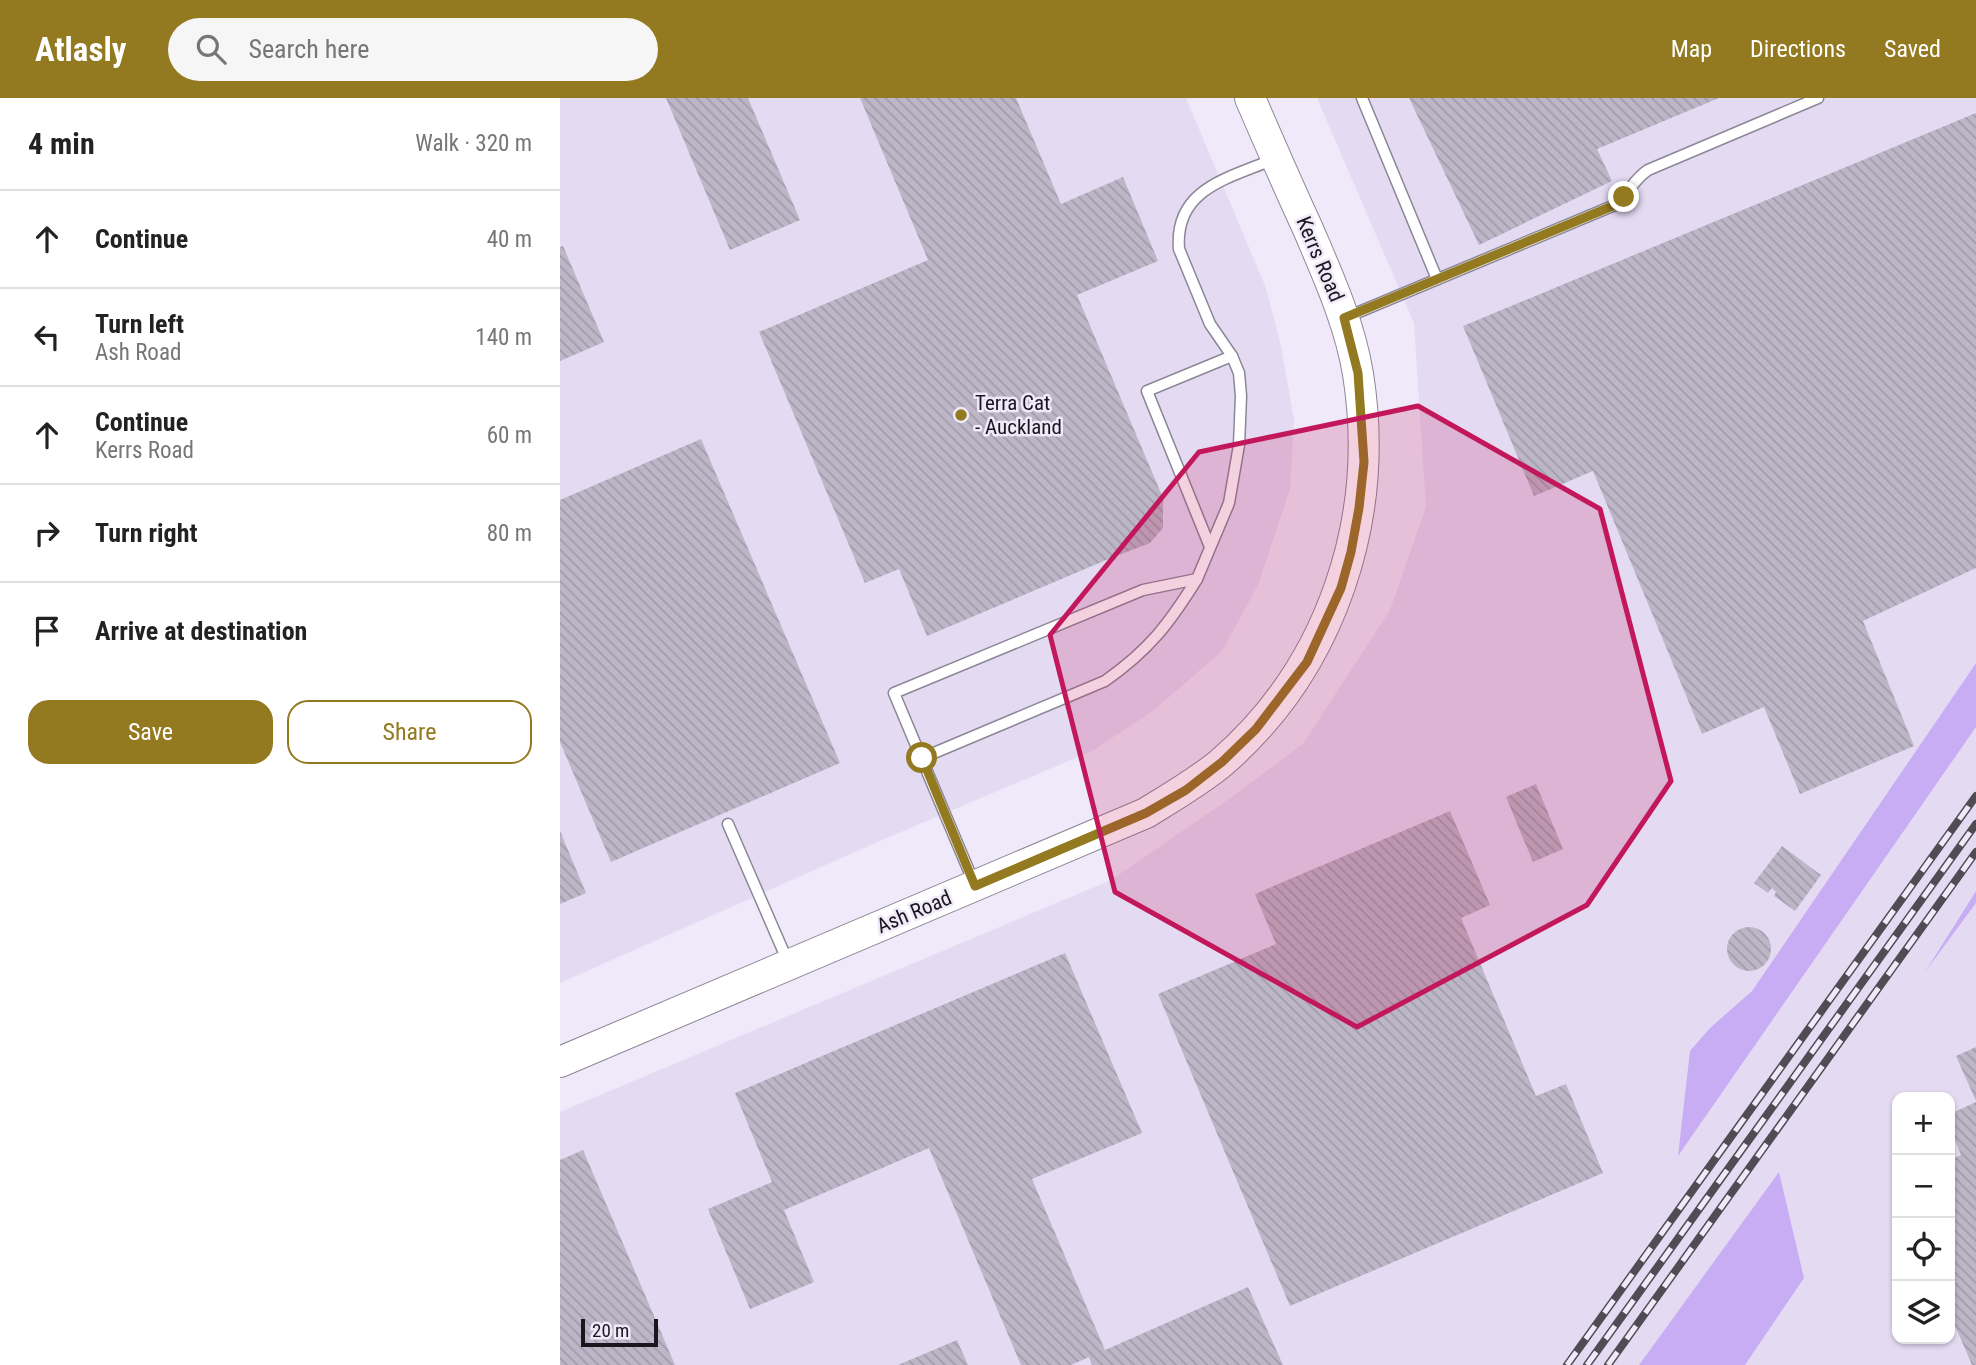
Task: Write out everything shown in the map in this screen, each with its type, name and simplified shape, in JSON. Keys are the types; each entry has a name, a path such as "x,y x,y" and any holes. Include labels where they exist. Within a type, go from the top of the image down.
{"main road":[{"name":"Kerrs Road","path":"1250,98 1326,272 1344,318 1358,373 1364,462 1351,552"},
{"name":"Ash Road","path":"560,1062 1146,813 1186,790 1222,762 1256,729 1307,662 1341,588 1351,552"}],"lane":[{"path":"1362,98 1437,279"},
{"path":"1344,318 1615,205 1637,178 1648,170 1818,98"},
{"path":"922,758 1105,681 1148,647 1175,615 1197,579 1229,503 1239,445 1241,396 1239,373 1232,356 1210,324 1179,249 1180,227 1190,204 1199,194 1276,158"},
{"path":"1210,547 1147,391 1232,356"},
{"path":"975,886 894,693 1143,590 1197,579"},
{"path":"728,824 789,965"}],"highlighted area":[{"path":"1418,406 1600,509 1671,781 1587,905 1357,1027 1115,892 1050,635 1199,452"}],"shaded area":[{"path":"560,98 1186,98 1266,288 1281,346 1294,420 1290,489 1258,585 1222,651 1154,710 1092,751 889,837 560,983"},
{"path":"1317,98 1976,98 1976,663 1752,991 1710,1028 1679,1154 1976,727 1976,891 1932,961 1976,903 1976,1365 1745,1365 1804,1278 1779,1173 1639,1365 560,1365 560,1112 1111,880 1222,804 1303,744 1390,610 1426,507 1414,323"},
{"path":"1976,663 1976,727 1678,1156 1690,1051 1710,1028 1752,991"},
{"path":"1976,891 1976,903 1925,972"},
{"path":"1779,1172 1804,1278 1745,1365 1639,1365"}],"building":[{"path":"666,98 748,98 800,220 730,250"},
{"name":"Terra Cat - Auckland","path":"860,98 1016,98 1061,204 1123,177 1158,261 1077,295 1163,498 1163,528 1150,543 927,636 899,569 865,583 759,332 928,260"},
{"path":"1409,98 1719,98 1597,149 1612,181 1479,245"},
{"path":"1976,113 1976,568 1863,621 1914,746 1800,794 1764,707 1702,734 1593,471 1534,496 1463,326"},
{"path":"563,246 604,342 560,361 560,247"},
{"path":"701,439 840,763 611,862 560,742 560,500"},
{"path":"1536,784 1563,849 1533,862 1506,797"},
{"path":"1450,811 1490,905 1461,918 1536,1096 1566,1084 1603,1173 1290,1306 1158,994 1276,944 1255,894"},
{"path":"560,831 586,893 560,904"},
{"path":"1782,846 1821,875 1795,911 1774,896 1776,892 1772,888 1768,893 1754,883"},
{"path":"1749,927 1758,928 1765,933 1770,940 1770,958 1765,965 1758,970 1749,971 1740,970 1733,965 1728,958 1727,949 1728,940 1733,933 1740,928"},
{"path":"1065,953 1142,1133 1032,1179 1105,1350 1248,1287 1283,1365 1092,1365 1089,1357 1071,1365 1021,1365 929,1148 784,1210 814,1282 750,1309 708,1209 772,1182 735,1093"},
{"path":"1976,1047 1976,1101 1956,1056"},
{"path":"1976,1102 1976,1365 1972,1365 1955,1326 1955,1158 1961,1155 1955,1140 1955,1112"},
{"path":"583,1150 675,1365 560,1365 560,1160"},
{"path":"957,1340 968,1365 898,1365"}],"railway":[{"path":"1567,1365 1976,796"},
{"path":"1587,1365 1976,824"},
{"path":"1608,1365 1976,852"}],"place":[{"name":"Terra Cat - Auckland","path":"961,415"}],"route":[{"path":"922,758 975,886 1146,813 1186,790 1222,762 1256,729 1307,662 1341,588 1351,552 1364,462 1358,373 1344,318 1615,205 1624,197"}]}
